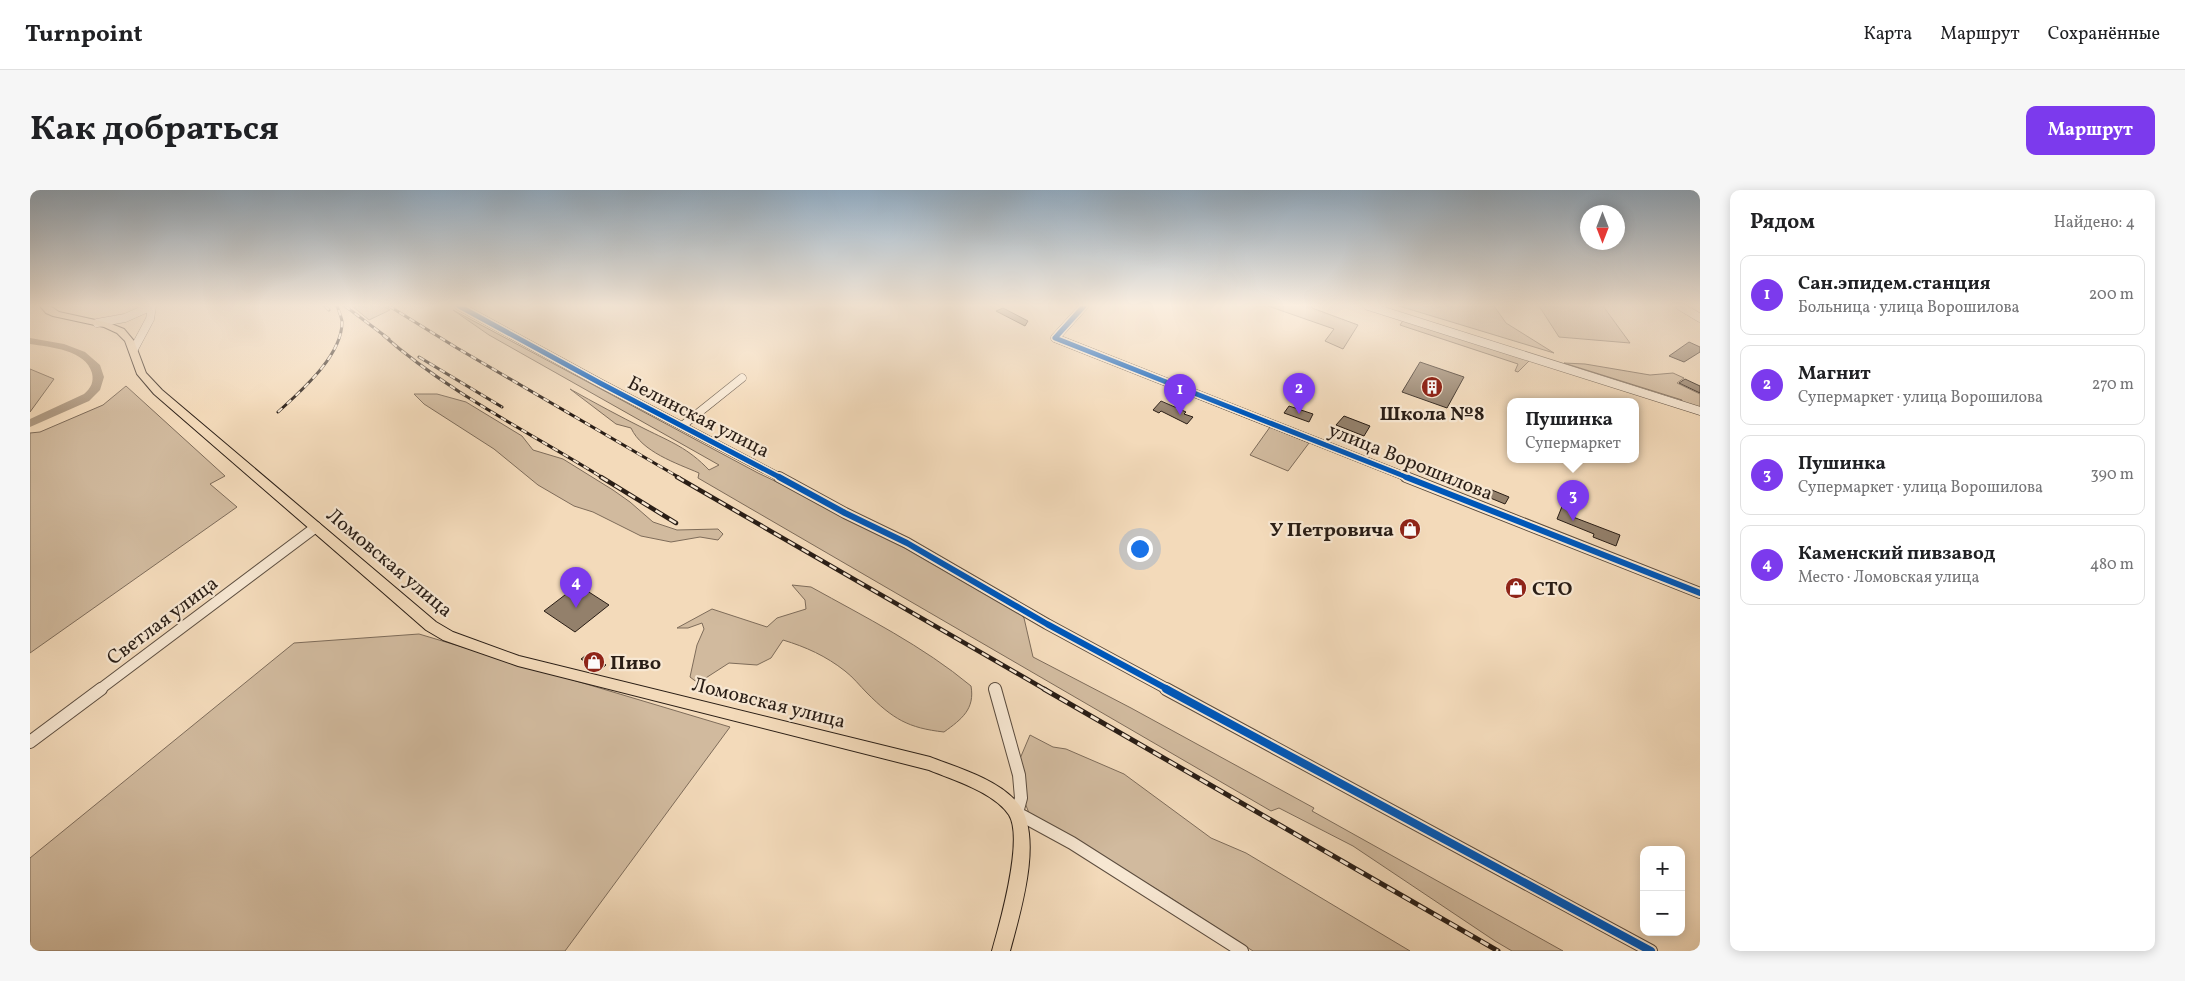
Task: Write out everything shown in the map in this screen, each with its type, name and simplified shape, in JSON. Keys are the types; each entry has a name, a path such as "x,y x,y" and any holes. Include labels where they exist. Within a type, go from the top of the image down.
{"main road":[{"name":"Ломовская улица","path":"130,342 140,370 158,392 431,626 455,638 518,661 930,764 992,792 1005,801 1016,813"},
{"path":"1001,951 1010,919 1021,853 1021,832 1016,813"}],"street":[{"path":"134,349 138,342"},
{"name":"Белинская улица","path":"525,342 845,513 906,543 1047,624 1651,951"},
{"name":"улица Ворошилова","path":"1064,342 1700,593"},
{"path":"1480,342 1700,411"},
{"path":"682,426 742,378"},
{"name":"Светлая улица","path":"30,742 316,527"},
{"path":"995,688 1020,783 1021,798 1016,813 1072,842 1242,951"}],"shaded area":[{"path":"501,342 512,342 758,473 823,504 1011,605 1024,618 1033,657 1314,808 1312,811 1563,951 1512,951 1353,846 1279,808 1271,811 698,478 699,473 660,456 643,444 631,428 616,424 570,389 679,446 694,456 709,470 719,465"},
{"path":"1326,342 1348,342 1343,349"},
{"path":"1450,342 1473,342 1530,360 1518,372 1515,371 1518,364"},
{"path":"1516,342 1536,342 1554,353"},
{"path":"1564,363 1585,364 1650,375 1673,373 1684,378 1677,383 1700,394 1700,409 1681,403 1682,400"},
{"path":"30,369 54,379 30,412"},
{"path":"126,386 225,476 210,484 237,507 30,653 30,433 40,432 103,405"},
{"path":"414,394 437,394 466,402 522,436 533,450 563,459 613,490 653,522 677,530 718,529 723,534 718,540 700,537 671,542 641,536 593,512 574,506 538,485 494,449 424,404"},
{"path":"1270,427 1309,443 1288,471 1250,455"},
{"path":"792,585 811,587 914,645 953,671 971,686 971,701 966,713 944,732 911,725 885,710 851,676 831,661 815,652 783,640 771,658 757,665 729,663 698,683 690,677 697,645 704,629 702,623 688,628 677,628 712,609 767,627 777,618 806,609 805,600"},
{"path":"419,634 730,727 565,951 30,951 30,858 294,643"},
{"path":"1030,735 1053,747 1066,749 1124,774 1211,838 1246,853 1410,951 1253,951 1163,893 1029,813 1023,798 1019,761"}],"building":[{"path":"1689,342 1700,347 1700,352 1684,362 1669,356"},
{"name":"Школа №8","path":"1420,362 1464,377 1447,408 1402,392"},
{"path":"1685,379 1700,386 1700,393 1679,383"},
{"path":"1161,401 1193,417 1187,424 1161,411 1159,413 1153,410"},
{"path":"1289,406 1313,414 1309,422 1284,413"},
{"path":"1344,416 1370,426 1364,436 1336,425"},
{"path":"1487,488 1509,497 1505,504 1483,495"},
{"path":"1563,504 1575,508 1573,517 1620,535 1616,546 1593,537 1594,534 1557,519"},
{"path":"578,585 609,605 575,632 544,611"},
{"name":"Пиво","path":"589,653 606,665 599,671 581,659"}],"waterway":[{"path":"30,423 85,399 94,390 98,377 96,368 82,354 60,346 33,342"}],"railway":[{"path":"278,412 309,383 328,359 338,342"},
{"path":"391,342 462,394 603,478"},
{"path":"446,342 680,478"},
{"path":"419,357 502,407"},
{"path":"601,477 676,523"},
{"path":"677,477 1046,690"},
{"path":"1044,689 1498,951"}],"cycle path":[{"path":"524,342 845,513 907,543 1047,624 1651,951"},
{"path":"1064,342 1700,593"}],"place":[{"name":"Школа №8","path":"1432,387"},
{"name":"Магнит","path":"1299,414"},
{"name":"Сан.эпидем.станция","path":"1180,415"},
{"name":"Пушинка","path":"1573,521"},
{"name":"У Петровича","path":"1410,529"},
{"name":"СТО","path":"1516,588"},
{"name":"Каменский пивзавод","path":"576,608"},
{"name":"Пиво","path":"594,662"}]}
